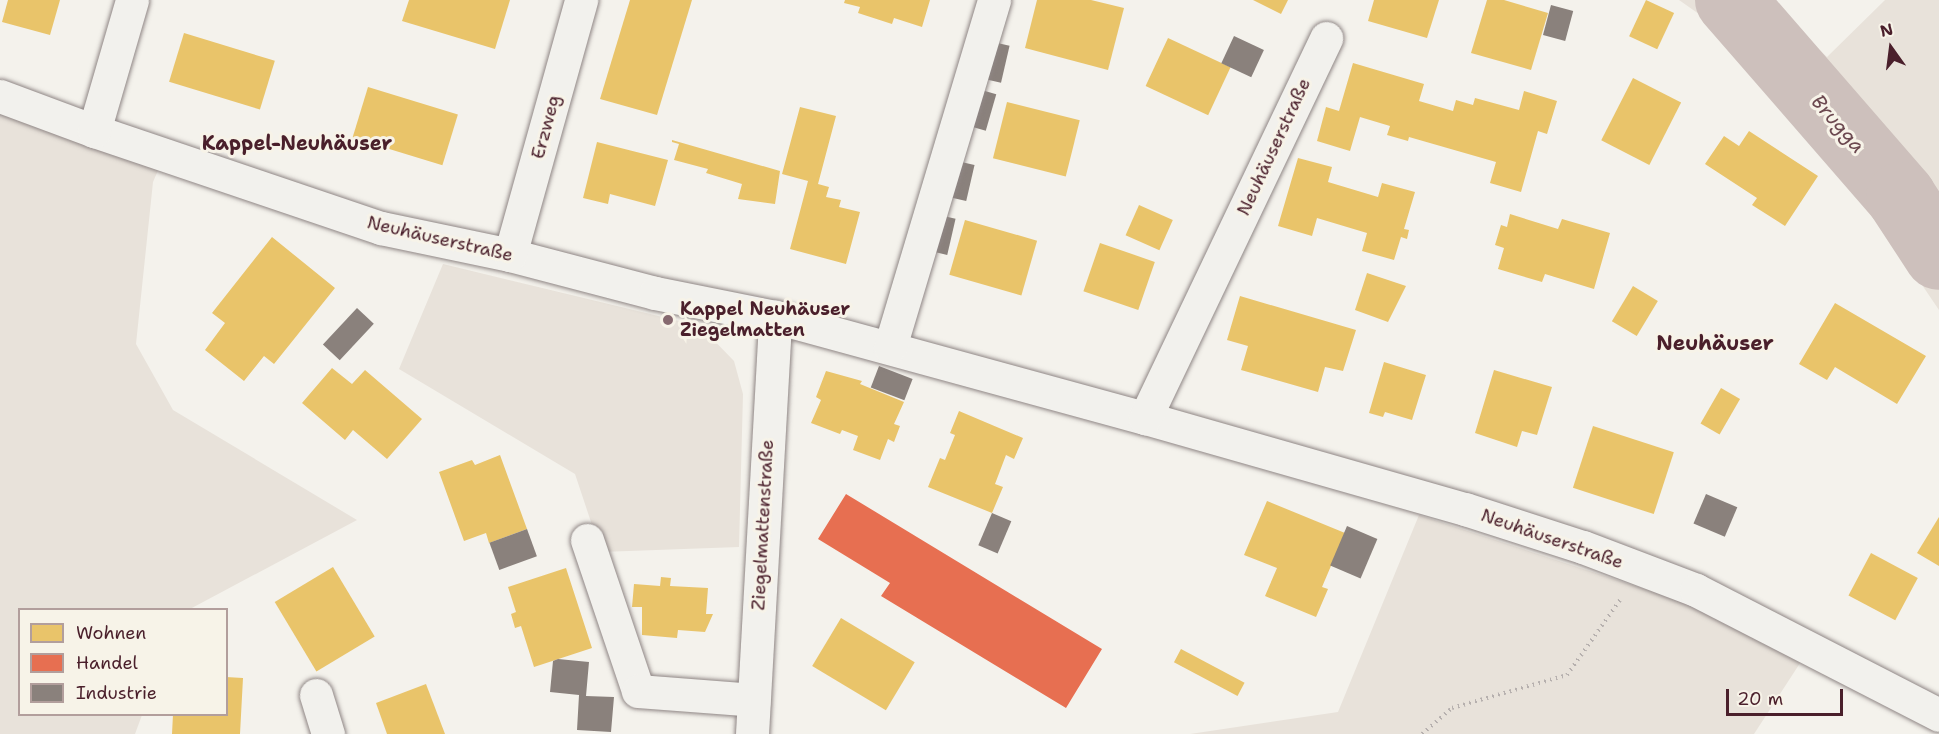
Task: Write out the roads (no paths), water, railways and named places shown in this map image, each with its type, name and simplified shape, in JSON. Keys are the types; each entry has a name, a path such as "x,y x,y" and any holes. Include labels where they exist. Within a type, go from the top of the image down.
{"street":[{"path":"94,131 132,0"},
{"name":"Erzweg","path":"510,255 581,0"},
{"path":"890,347 994,0"},
{"name":"Neuhäuserstraße","path":"1145,417 1326,38"},
{"name":"Neuhäuserstraße","path":"0,96 94,131 381,228 510,255 655,293 775,317 890,347 1432,499 1583,547 1696,590 1939,715"},
{"name":"Ziegelmattenstraße","path":"752,734 775,317"},
{"path":"587,540 638,691 754,700"},
{"path":"316,695 328,734"}],"waterway":[{"name":"Brugga","path":"1730,0 1901,197 1939,255"}],"place":[{"name":"Kappel Neuhäuser Ziegelmatten","path":"668,320"}],"district":[{"name":"Kappel-Neuhäuser","path":"297,143"},
{"name":"Neuhäuser","path":"1715,343"}]}
